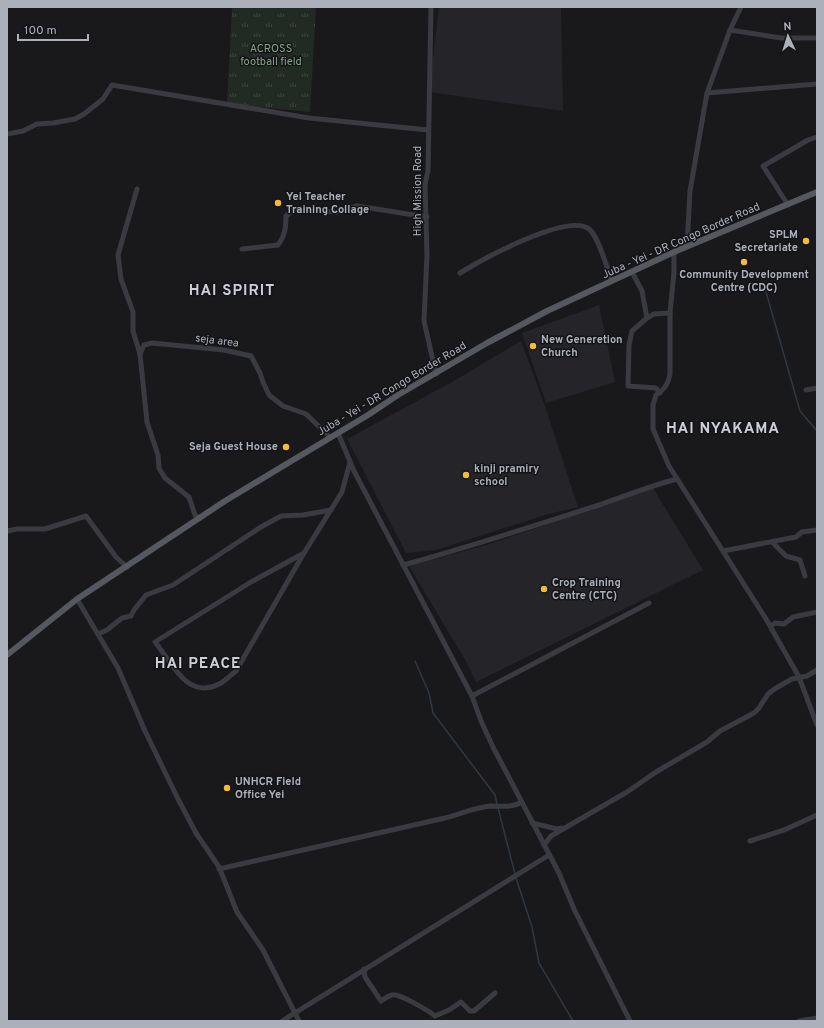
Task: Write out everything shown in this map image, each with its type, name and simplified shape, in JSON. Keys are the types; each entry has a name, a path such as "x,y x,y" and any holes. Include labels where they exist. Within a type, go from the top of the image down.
{"main road":[{"name":"Juba - Yei - DR Congo Border Road","path":"7,655 77,599 199,518 398,395 529,320 674,252 817,192"}],"street":[{"name":"High Mission Road","path":"431,7 428,171 425,184 427,217 424,321 436,374"},
{"path":"686,247 690,191 707,93 730,30 741,7"},
{"path":"730,30 781,38 817,38"},
{"path":"707,93 817,84"},
{"path":"7,134 23,131 37,124 75,119 84,114 103,98 112,85 308,118 428,130"},
{"path":"788,205 763,166 808,140 817,137"},
{"path":"136,189 133,206 118,255 121,280 133,312 133,331 140,354 147,422 158,455 160,468 165,478 189,497 195,515 199,518"},
{"path":"242,249 278,245 283,239 286,227 286,216 292,211 309,210 336,212 358,206 427,217"},
{"path":"460,273 491,255 519,243 557,228 576,225 587,227 594,233 612,281"},
{"path":"674,252 670,313 670,374 669,382 664,390 656,395 653,406 653,429 669,466 771,626 799,677 817,725"},
{"path":"632,272 642,291 647,318"},
{"path":"660,392 656,388 628,386 630,337 636,326 647,318 654,314 670,313"},
{"name":"seja area","path":"140,354 144,345 152,343 224,350 250,356 260,373 269,395 283,406 306,414 330,437"},
{"path":"806,390 817,388"},
{"path":"338,433 350,462 472,696 480,721 560,874 574,909 630,1021"},
{"path":"304,553 251,582 155,642 179,675 186,682 206,688 221,683 236,671 304,553 342,492 350,462"},
{"path":"403,565 600,504 647,487 677,479"},
{"path":"98,634 107,630 122,618 131,616 146,595 173,585 261,527 281,516 303,515 331,510"},
{"path":"7,531 17,529 45,529 86,516 116,557 127,567"},
{"path":"723,551 796,537 802,532 817,530"},
{"path":"772,542 786,556 800,560 805,576"},
{"path":"77,599 124,680 145,731 178,799 196,833 219,869 237,912 263,950 299,1021"},
{"path":"472,696 649,603"},
{"path":"771,626 775,623 784,624 794,617 817,612"},
{"path":"544,845 551,836 704,744 720,731 754,713 768,694 792,679 817,670"},
{"path":"219,869 446,818 491,806 517,805 522,802"},
{"path":"750,841 752,838 784,830 817,815"},
{"path":"532,823 557,829 565,828"},
{"path":"282,1021 296,1014 364,969 549,855"},
{"path":"364,969 365,977 381,1001 392,995 396,995 421,1006 435,1016 449,1010 459,1002 461,1002 470,1011 474,1010 483,1004 486,998 495,993"},
{"path":"799,1021 817,1018"}],"shaded area":[{"path":"439,7 561,7 563,111 429,92"},
{"path":"599,305 615,382 546,403 522,333"},
{"name":"kinji pramiry school","path":"521,341 545,406 578,507 545,515 436,550 406,553 347,439 452,382"},
{"name":"Crop Training Centre (CTC)","path":"653,488 703,570 476,682 467,663 409,566 490,544"}],"green space":[{"name":"ACROSS football field","path":"232,7 316,7 310,112 227,104"}],"waterway":[{"path":"766,292 800,411 817,431"},
{"path":"415,661 429,693 433,713 495,795 497,804"},
{"path":"498,808 515,874"},
{"path":"516,878 532,927 539,963 573,1021"}],"place":[{"name":"Yei Teacher Training Collage","path":"278,203"},
{"name":"SPLM Secretariate","path":"806,241"},
{"name":"Community Development Centre (CDC)","path":"744,262"},
{"name":"New Generetion Church","path":"533,346"},
{"name":"Seja Guest House","path":"286,447"},
{"name":"kinji pramiry school","path":"466,475"},
{"name":"Crop Training Centre (CTC)","path":"544,589"},
{"name":"UNHCR Field Office Yei","path":"227,788"}],"district":[{"name":"HAI SPIRIT","path":"232,291"},
{"name":"HAI NYAKAMA","path":"723,429"},
{"name":"HAI PEACE","path":"198,664"}]}
